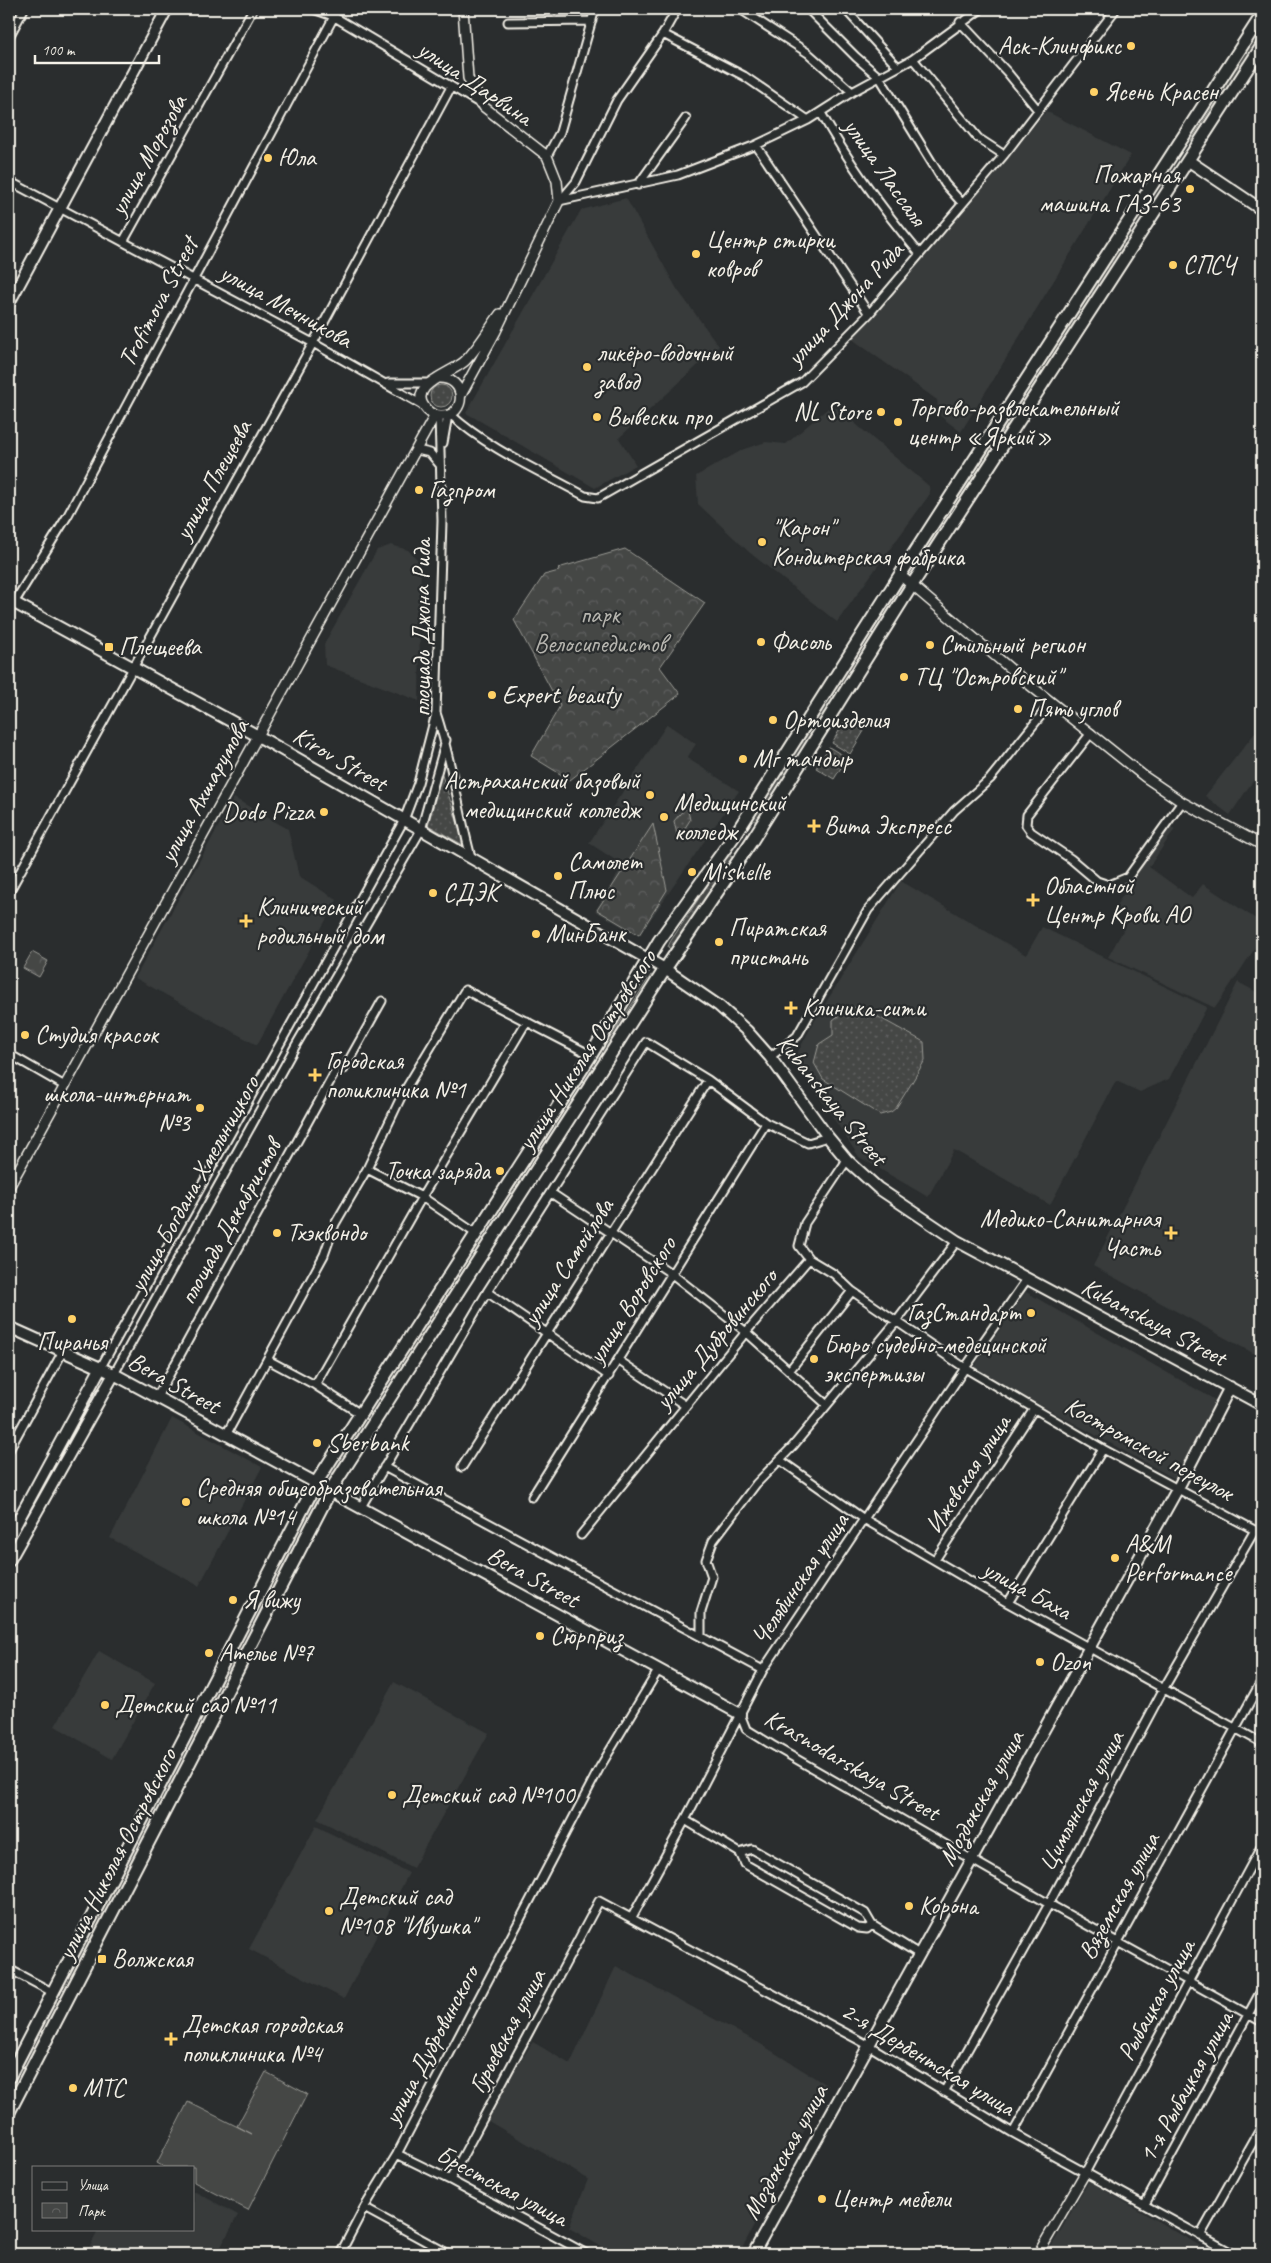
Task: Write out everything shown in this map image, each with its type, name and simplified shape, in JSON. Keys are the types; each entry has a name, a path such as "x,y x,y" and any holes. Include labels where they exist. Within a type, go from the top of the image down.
{"main road":[{"path":"9,302 167,9"},
{"name":"улица Николая Островского","path":"9,2077 316,1483 591,1055 659,941 737,832 900,575 1262,15"},
{"name":"улица Николая Островского","path":"9,2112 330,1491 665,969 751,842 912,585 1262,46"},
{"path":"1175,151 1262,210"},
{"path":"1131,217 1145,226"},
{"name":"Kirov Street","path":"10,604 133,666 649,960"},
{"path":"737,832 751,842"},
{"name":"Kubanskaya Street","path":"649,960 719,1006 747,1031 770,1056 828,1137 847,1160 878,1188 957,1241 1262,1405"},
{"name":"Bera Street","path":"9,1327 101,1367 316,1483"},
{"name":"улица Богдана Хмельницкого","path":"9,1537 101,1367"},
{"name":"улица Богдана Хмельницкого","path":"9,1561 114,1374"},
{"name":"Моздокская улица","path":"753,2254 1178,1488 1230,1387"},
{"path":"316,1483 330,1491"},
{"name":"Bera Street","path":"330,1491 740,1714"},
{"path":"52,1992 67,2000"}],"street":[{"path":"9,37 24,9"},
{"name":"улица Морозова","path":"123,242 253,9"},
{"name":"улица Дарвина","path":"313,9 332,16 451,86 484,107 547,156 557,181 559,202"},
{"name":"Trofimova Street","path":"10,604 68,515 332,16 338,9"},
{"path":"463,9 468,78 484,107"},
{"path":"547,156 560,132 595,9"},
{"path":"510,300 466,361 453,371 428,383 422,394 425,407 443,415 458,406 461,395 496,331 559,202 576,182 617,100 663,34 677,9"},
{"path":"740,9 808,53 852,92"},
{"path":"808,9 880,78 945,184 962,203"},
{"path":"845,9 898,66"},
{"path":"559,202 637,186 678,175 756,145 808,120 852,92 913,59 960,22 981,9"},
{"name":"улица Джона Рида","path":"443,415 585,496 598,498 802,382 869,314 1004,155 1116,9"},
{"path":"508,22 592,20"},
{"path":"960,22 1007,72 1038,110"},
{"path":"663,34 744,76 808,120"},
{"path":"913,59 978,138 1004,155"},
{"name":"улица Плещеева","path":"9,892 313,343 451,86"},
{"name":"улица Лассаля","path":"820,113 874,198 919,253"},
{"path":"637,186 686,118"},
{"path":"756,145 869,314"},
{"name":"улица Мечникова","path":"9,181 313,343 425,407"},
{"path":"437,378 450,379 455,383 461,395"},
{"name":"улица Мечникова","path":"385,383 428,383"},
{"name":"улица Ахшарумова","path":"9,1187 63,1085 417,450 443,415"},
{"name":"площадь Джона Рида","path":"443,415 440,456 442,521 436,713 446,740 471,857"},
{"path":"417,450 430,453 440,465"},
{"path":"900,575 1051,703 1145,777 1182,802 1262,845"},
{"path":"770,1056 796,1036 868,910 954,811 990,779 1051,703"},
{"name":"улица Богдана Хмельницкого","path":"101,1367 404,820 420,775 436,713"},
{"path":"1091,733 1027,815 1026,825 1031,832 1097,881 1109,885 1128,877 1182,802"},
{"name":"улица Богдана Хмельницкого","path":"114,1374 296,1045 421,830 446,740"},
{"path":"226,1435 324,1255 335,1224 367,1169 402,1095 465,990 591,1055"},
{"name":"площадь Декабристов","path":"157,1397 341,1067 382,1001"},
{"path":"315,1385 422,1197 527,1021"},
{"path":"361,1507 487,1292 646,1042 708,1080 766,1123 808,1143 828,1137"},
{"path":"9,1054 63,1085"},
{"name":"улица Самойлова","path":"462,1468 708,1080"},
{"name":"улица Воровского","path":"532,1497 766,1123"},
{"name":"улица Дубровинского","path":"581,1535 746,1332 809,1259 799,1246 806,1223 847,1160"},
{"path":"367,1169 422,1197 475,1233"},
{"path":"550,1193 672,1274 746,1332 827,1405"},
{"path":"701,1635 701,1612 712,1577 706,1560 713,1541 756,1484 780,1460 896,1322 957,1241"},
{"name":"Костромской переулок","path":"809,1259 834,1274 852,1291 965,1368 1103,1449 1262,1534"},
{"name":"Челябинская улица","path":"632,1917 763,1670 965,1368 1027,1279"},
{"path":"789,1371 852,1291"},
{"path":"487,1292 609,1376"},
{"path":"9,1450 63,1351"},
{"path":"268,1360 315,1385 360,1413"},
{"path":"618,1360 686,1406"},
{"name":"Ижевская улица","path":"935,1560 1034,1409"},
{"path":"1008,1603 1103,1449"},
{"name":"улица Баха","path":"780,1460 864,1519 1008,1603 1262,1743"},
{"path":"384,1467 701,1635 763,1670"},
{"name":"Цимлянская улица","path":"944,2092 1049,1904 1164,1688 1255,1530"},
{"name":"улица Дубровинского","path":"340,2254 364,2208 397,2154 600,1767 659,1669"},
{"name":"Вяземская улица","path":"1013,2133 1116,1942 1262,1680"},
{"name":"Krasnodarskaya Street","path":"740,1714 746,1729 772,1745 1116,1942 1262,2022"},
{"path":"685,1820 740,1853 745,1864 858,1928 867,1929 872,1925"},
{"name":"Рыбацкая улица","path":"1085,2173 1262,1845"},
{"path":"740,1853 752,1849 865,1913 872,1925 919,1954"},
{"name":"2-я Дербентская улица","path":"599,1901 868,2045 1013,2133 1234,2254"},
{"name":"Гурьевская улица","path":"450,2180 599,1901"},
{"path":"9,1968 52,1992"},
{"name":"1-я Рыбацкая улица","path":"1145,2204 1262,1989"},
{"path":"1200,2236 1262,2126"},
{"name":"Брестская улица","path":"397,2154 450,2180 587,2254"},
{"path":"1038,2254 1085,2173"},
{"path":"364,2208 449,2254"}],"shaded area":[{"path":"1046,111 1131,155 961,432 936,413 938,409 937,400 852,339 1002,166"},
{"path":"626,198 677,289 719,346 619,438 636,465 595,488 466,413 581,210"},
{"path":"828,408 837,408 929,486 930,494 837,622 750,553 698,504 696,476 744,449 766,442 786,444"},
{"path":"391,545 408,550 421,563 419,701 325,665 324,644 377,550"},
{"name":"Медицинский колледж","path":"667,724 696,744 687,758 739,791 639,936 595,911 623,865 589,843"},
{"path":"1262,724 1262,770 1230,815 1205,796"},
{"name":"Клинический родильный дом","path":"234,798 288,829 299,876 337,900 257,1045 135,978"},
{"path":"1169,826 1175,829 1149,867 1192,898 1203,884 1262,923 1262,938 1215,1008 1108,957 1130,918 1115,907"},
{"path":"901,881 1026,955 1042,927 1207,1007 1169,1079 1140,1092 1116,1081 1050,1205 954,1150 928,1197 859,1157 794,1059 812,1025"},
{"path":"1238,982 1262,995 1262,1358 1093,1266"},
{"path":"1026,1292 1217,1401 1177,1480 973,1368"},
{"name":"Средняя общеобразовательная школа №14","path":"172,1418 262,1467 199,1586 110,1538"},
{"name":"Детский сад №11","path":"99,1651 155,1683 112,1759 55,1726"},
{"name":"Детский сад №100","path":"394,1682 489,1733 413,1868 317,1819"},
{"name":"Детский сад №108 \"Ивушка\"","path":"316,1826 409,1873 344,1999 249,1949"},
{"path":"616,1966 759,2043 828,2086 739,2254 614,2254 569,2228 588,2179 483,2118 533,2042 570,2064"},
{"path":"1089,2181 1214,2254 1047,2254"},
{"path":"195,2192 238,2215 217,2254 90,2254 87,2252 98,2230 195,2230"}],"green space":[{"path":"1262,21 1262,38 1195,143 1191,143 1191,140 1221,94 1230,72"},
{"path":"1121,243 1127,245 917,570 914,570 914,565"},
{"path":"441,385 449,388 452,396 449,404 441,407 433,404 430,396 433,388"},
{"name":"парк Велосипедистов","path":"625,549 705,603 660,667 680,694 570,780 531,756 560,706 514,620 544,575 559,571 558,568"},
{"path":"902,584 906,585 907,590 758,820 754,821 751,816"},
{"path":"846,719 864,731 850,754 832,743"},
{"path":"829,747 847,758 834,779 816,768"},
{"path":"442,775 465,846 428,825"},
{"path":"685,808 688,811 690,820 678,839 674,821"},
{"path":"653,824 667,890 639,935 597,910"},
{"path":"727,856 731,856 733,859 672,951 668,947 670,942"},
{"path":"32,952 48,961 39,977 23,968"},
{"path":"651,975 654,977 333,1475 330,1469"},
{"path":"850,1007 862,1008 924,1042 925,1060 896,1108 891,1112 880,1115 823,1079 814,1063 819,1044 833,1035 833,1020"},
{"path":"98,1388 101,1388 9,1557 9,1546"},
{"path":"315,1496 321,1498 67,1990 64,1990 60,1986"},
{"path":"51,2002 59,2003 9,2106 9,2083"},
{"path":"266,2072 307,2094 248,2210 195,2183 195,2166 162,2166 157,2163 188,2102 252,2134 237,2126"}],"place":[{"name":"Аск-Клинфикс","path":"1131,46"},
{"name":"Ясень Красен","path":"1094,92"},
{"name":"Юла","path":"268,158"},
{"name":"Пожарная машина ГАЗ-63","path":"1190,189"},
{"name":"Центр стирки ковров","path":"696,254"},
{"name":"СПСЧ","path":"1173,265"},
{"name":"ликёро-водочный завод","path":"587,367"},
{"name":"NL Store","path":"881,412"},
{"name":"Вывески про","path":"597,417"},
{"name":"Торгово-развлекательный центр «Яркий»","path":"898,422"},
{"name":"Газпром","path":"419,490"},
{"name":"\"Карон\" Кондитерская фабрика","path":"762,542"},
{"name":"Фасоль","path":"761,642"},
{"name":"Стильный регион","path":"930,645"},
{"name":"Плещеева","path":"109,647"},
{"name":"ТЦ \"Островский\"","path":"904,677"},
{"name":"Expert beauty","path":"492,695"},
{"name":"Пять углов","path":"1018,709"},
{"name":"Ортоизделия","path":"773,720"},
{"name":"Мг тандыр","path":"743,759"},
{"name":"Астраханский базовый медицинский колледж","path":"650,795"},
{"name":"Dodo Pizza","path":"324,812"},
{"name":"Медицинский колледж","path":"664,817"},
{"name":"Вита Экспресс","path":"814,826"},
{"name":"Mishelle","path":"692,872"},
{"name":"Самолет Плюс","path":"558,876"},
{"name":"СДЭК","path":"433,893"},
{"name":"Областной Центр Крови АО","path":"1033,900"},
{"name":"Клинический родильный дом","path":"246,921"},
{"name":"МинБанк","path":"536,934"},
{"name":"Пиратская пристань","path":"719,942"},
{"name":"Клиника-сити","path":"791,1008"},
{"name":"Студия красок","path":"25,1035"},
{"name":"Городская поликлиника №1","path":"315,1075"},
{"name":"школа-интернат №3","path":"200,1108"},
{"name":"Точка заряда","path":"500,1171"},
{"name":"Тхэквондо","path":"277,1233"},
{"name":"Медико-Санитарная Часть","path":"1171,1233"},
{"name":"ГазСтандарт","path":"1031,1313"},
{"name":"Пиранья","path":"72,1319"},
{"name":"Бюро судебно-медецинской экспертизы","path":"814,1359"},
{"name":"Sberbank","path":"317,1443"},
{"name":"Средняя общеобразовательная школа №14","path":"186,1502"},
{"name":"A&M Performance","path":"1115,1558"},
{"name":"Я вижу","path":"233,1600"},
{"name":"Сюрприз","path":"540,1636"},
{"name":"Ателье №7","path":"209,1653"},
{"name":"Ozon","path":"1040,1662"},
{"name":"Детский сад №11","path":"105,1705"},
{"name":"Детский сад №100","path":"392,1795"},
{"name":"Корона","path":"909,1906"},
{"name":"Детский сад №108 \"Ивушка\"","path":"329,1911"},
{"name":"Волжская","path":"102,1959"},
{"name":"Детская городская поликлиника №4","path":"171,2039"},
{"name":"МТС","path":"73,2088"},
{"name":"Центр мебели","path":"822,2199"}]}
